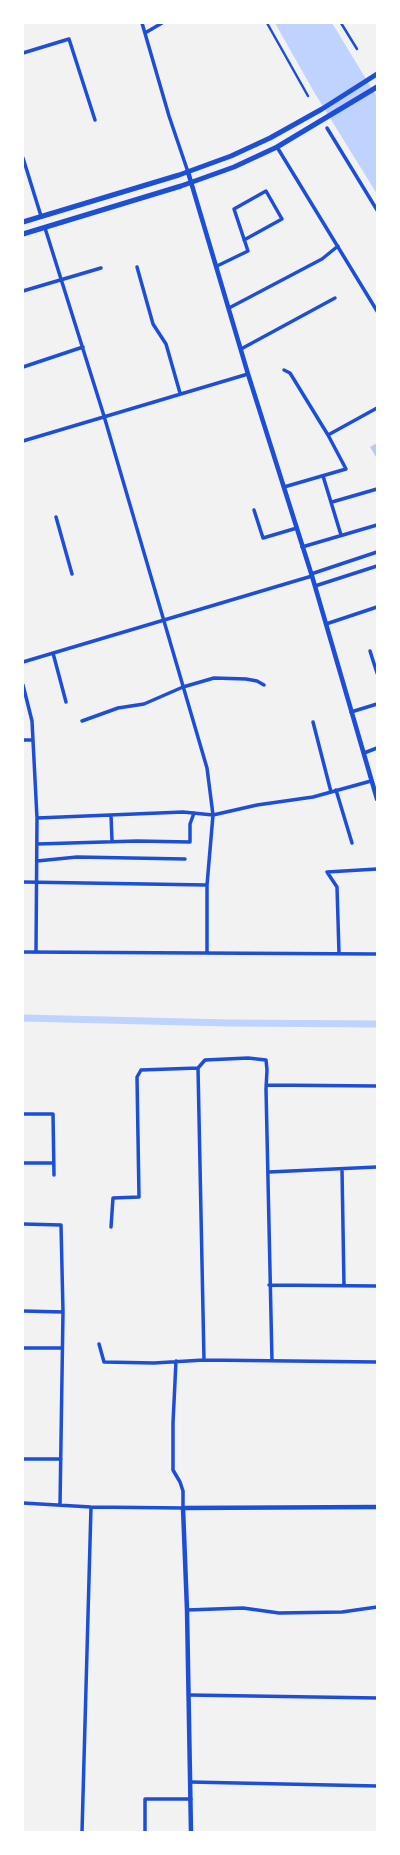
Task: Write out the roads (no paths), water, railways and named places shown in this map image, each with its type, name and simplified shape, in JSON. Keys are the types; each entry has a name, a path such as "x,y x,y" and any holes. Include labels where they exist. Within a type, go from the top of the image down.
{"main road":[{"path":"23,222 188,172 231,156 263,141 322,109 377,74"},
{"path":"23,234 192,183 234,167 277,147 376,88"}],"street":[{"path":"142,23 169,116 192,183 248,374 326,624 377,800"},
{"path":"145,33 162,23"},
{"path":"267,23 308,96"},
{"path":"341,23 357,49"},
{"path":"23,53 69,39 95,120"},
{"path":"327,128 377,210"},
{"path":"277,147 377,311"},
{"path":"23,158 41,216"},
{"path":"23,174 28,173"},
{"path":"217,266 248,251 244,240 234,209 266,191 282,219 244,240"},
{"path":"45,228 104,416 207,768 213,815 207,885 207,952"},
{"path":"229,308 322,259 338,246"},
{"path":"136,267 153,324 166,344 180,393"},
{"path":"23,291 101,268"},
{"path":"241,349 335,298"},
{"path":"23,366 82,347"},
{"path":"284,370 290,373 328,435 346,469 284,487"},
{"path":"23,441 248,374"},
{"path":"328,435 377,408"},
{"path":"323,476 341,535"},
{"path":"332,502 377,489"},
{"path":"254,510 263,538 296,528"},
{"path":"56,517 72,574"},
{"path":"302,547 377,526"},
{"path":"23,662 311,575 377,552"},
{"path":"314,586 377,566"},
{"path":"326,624 377,607"},
{"path":"370,651 377,673"},
{"path":"53,653 66,702"},
{"path":"82,721 118,708 144,704 184,687 214,678 246,679 257,681 264,685"},
{"path":"23,684 32,721 37,818 36,952"},
{"path":"351,712 377,704"},
{"path":"313,722 331,792"},
{"path":"23,740 33,740"},
{"path":"364,753 377,748"},
{"path":"37,818 183,812 213,815 256,805 313,797 371,781"},
{"path":"336,790 352,843"},
{"path":"37,844 112,841 190,842 190,824 194,813"},
{"path":"111,815 112,841"},
{"path":"37,862 77,857 185,859"},
{"path":"339,953 337,887 327,872 377,869"},
{"path":"23,882 207,885"},
{"path":"23,952 377,954"},
{"path":"204,1360 198,1068 205,1060 248,1058 266,1060 268,1070 266,1085 269,1172 269,1285 272,1361"},
{"path":"111,1227 113,1198 139,1197 137,1077 140,1070 198,1068"},
{"path":"266,1085 377,1086"},
{"path":"23,1114 54,1114 54,1175"},
{"path":"23,1163 54,1163"},
{"path":"269,1172 377,1167"},
{"path":"342,1169 344,1286"},
{"path":"23,1224 61,1225 63,1312 60,1505"},
{"path":"269,1285 377,1286"},
{"path":"23,1311 63,1312"},
{"path":"99,1344 104,1362 204,1360 377,1362"},
{"path":"23,1348 62,1348"},
{"path":"176,1361 172,1423 173,1470 183,1491 188,1610 191,1832"},
{"path":"23,1459 61,1459"},
{"path":"23,1503 91,1507 377,1507"},
{"path":"82,1832 91,1507"},
{"path":"188,1610 243,1608 279,1613 342,1612 377,1607"},
{"path":"189,1696 377,1698"},
{"path":"190,1782 377,1786"},
{"path":"145,1832 145,1799 191,1799"}],"water":[{"path":"275,23 332,23 377,97 377,194 314,92"}],"waterway":[{"path":"23,1018 229,1023 377,1024"}]}
